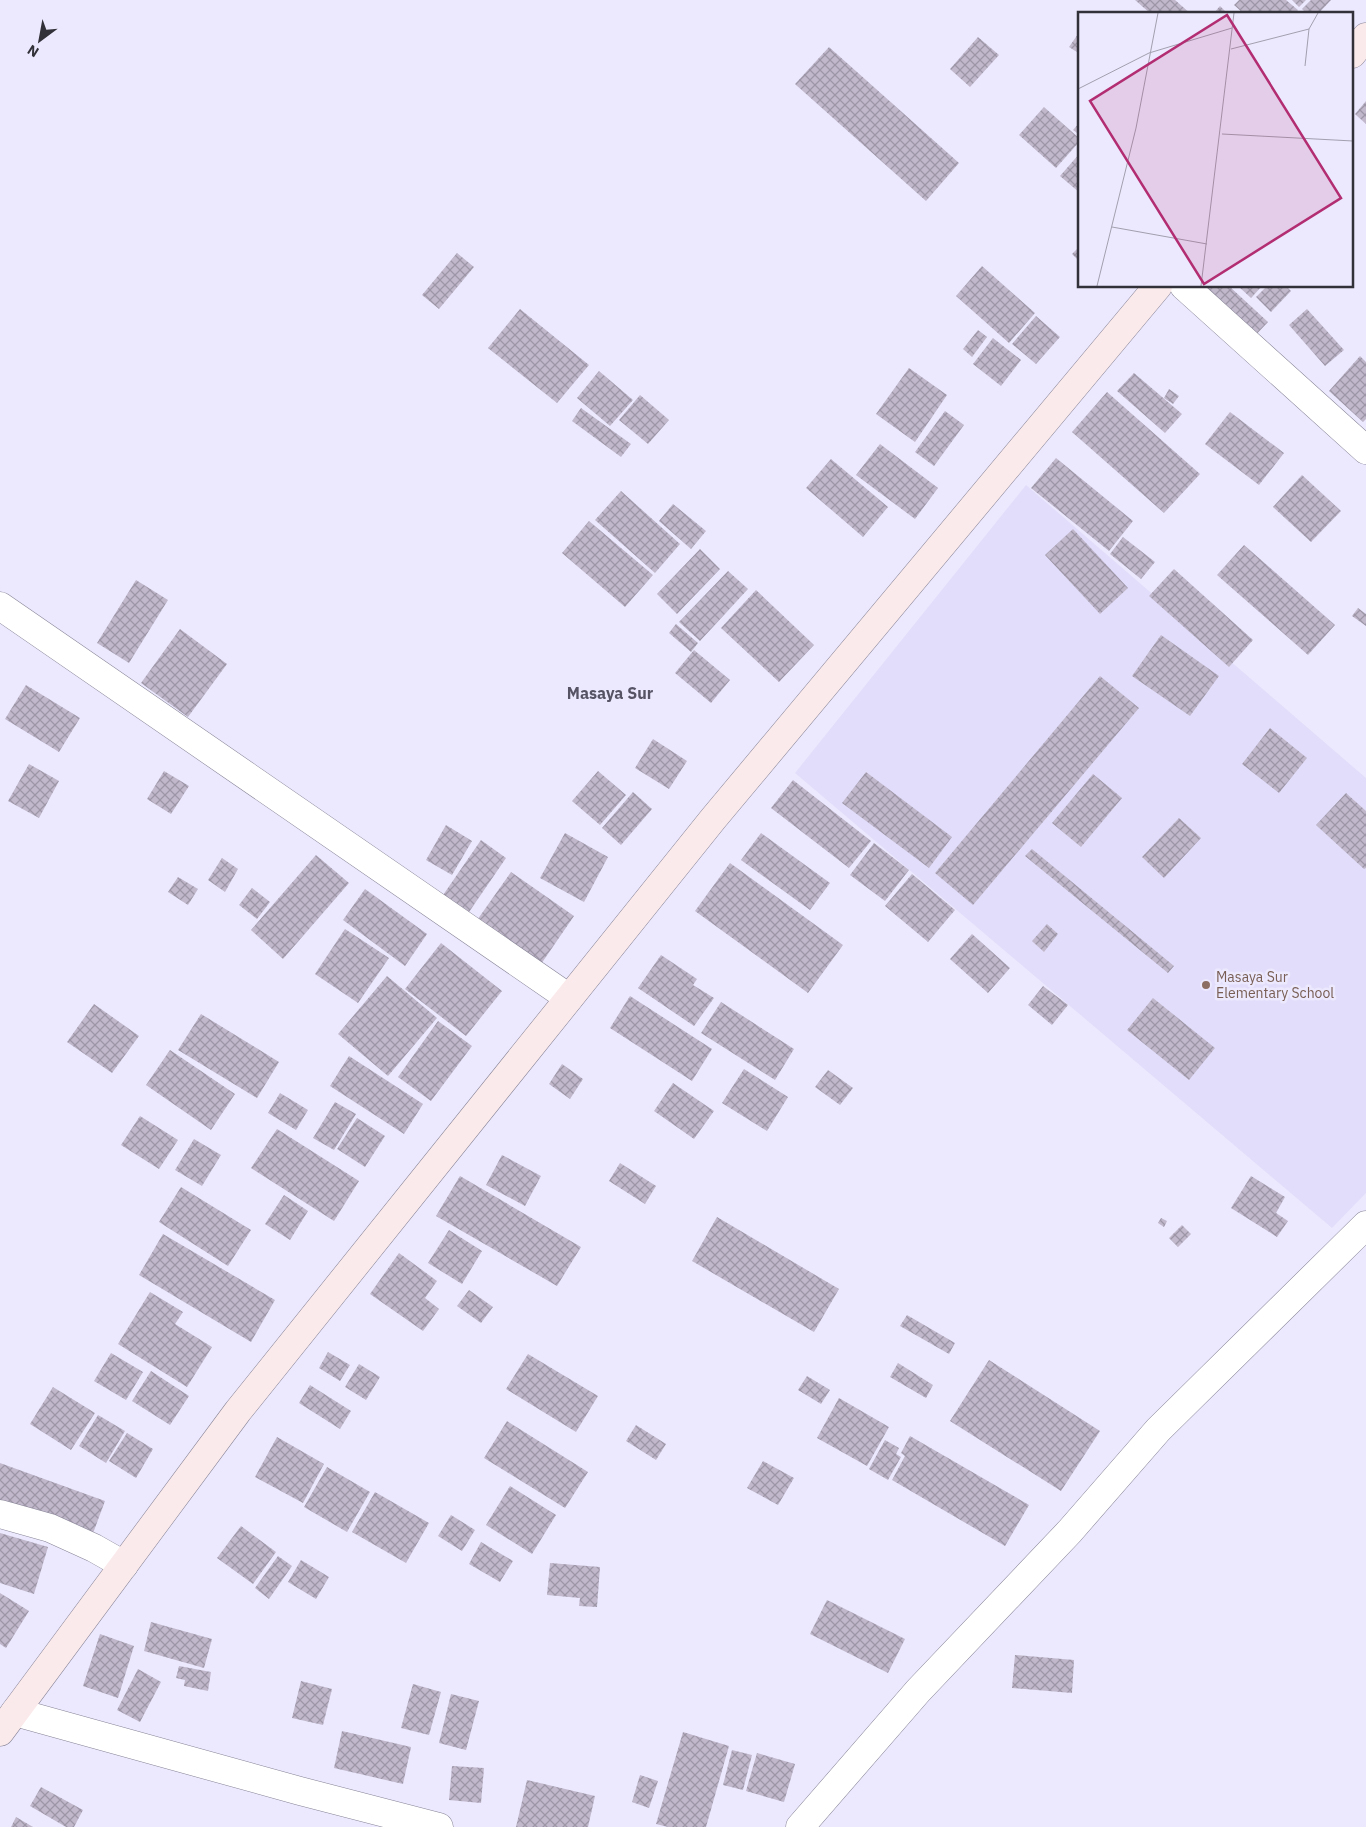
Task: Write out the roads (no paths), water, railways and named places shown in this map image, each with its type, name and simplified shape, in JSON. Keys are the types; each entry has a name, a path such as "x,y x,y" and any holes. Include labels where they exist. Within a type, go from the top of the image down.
{"main road":[{"path":"1354,52 1366,37"},
{"path":"8,1722 238,1411 720,811 1156,288"}],"street":[{"path":"1186,288 1366,450"},
{"path":"0,606 569,998"},
{"path":"800,1827 918,1691 1070,1531 1158,1430 1366,1225"},
{"path":"0,1514 50,1528 94,1548 124,1565"},
{"path":"8,1722 300,1791 439,1827"}],"place":[{"name":"Masaya Sur Elementary School","path":"1206,985"}],"district":[{"name":"Masaya Sur","path":"610,693"}]}
